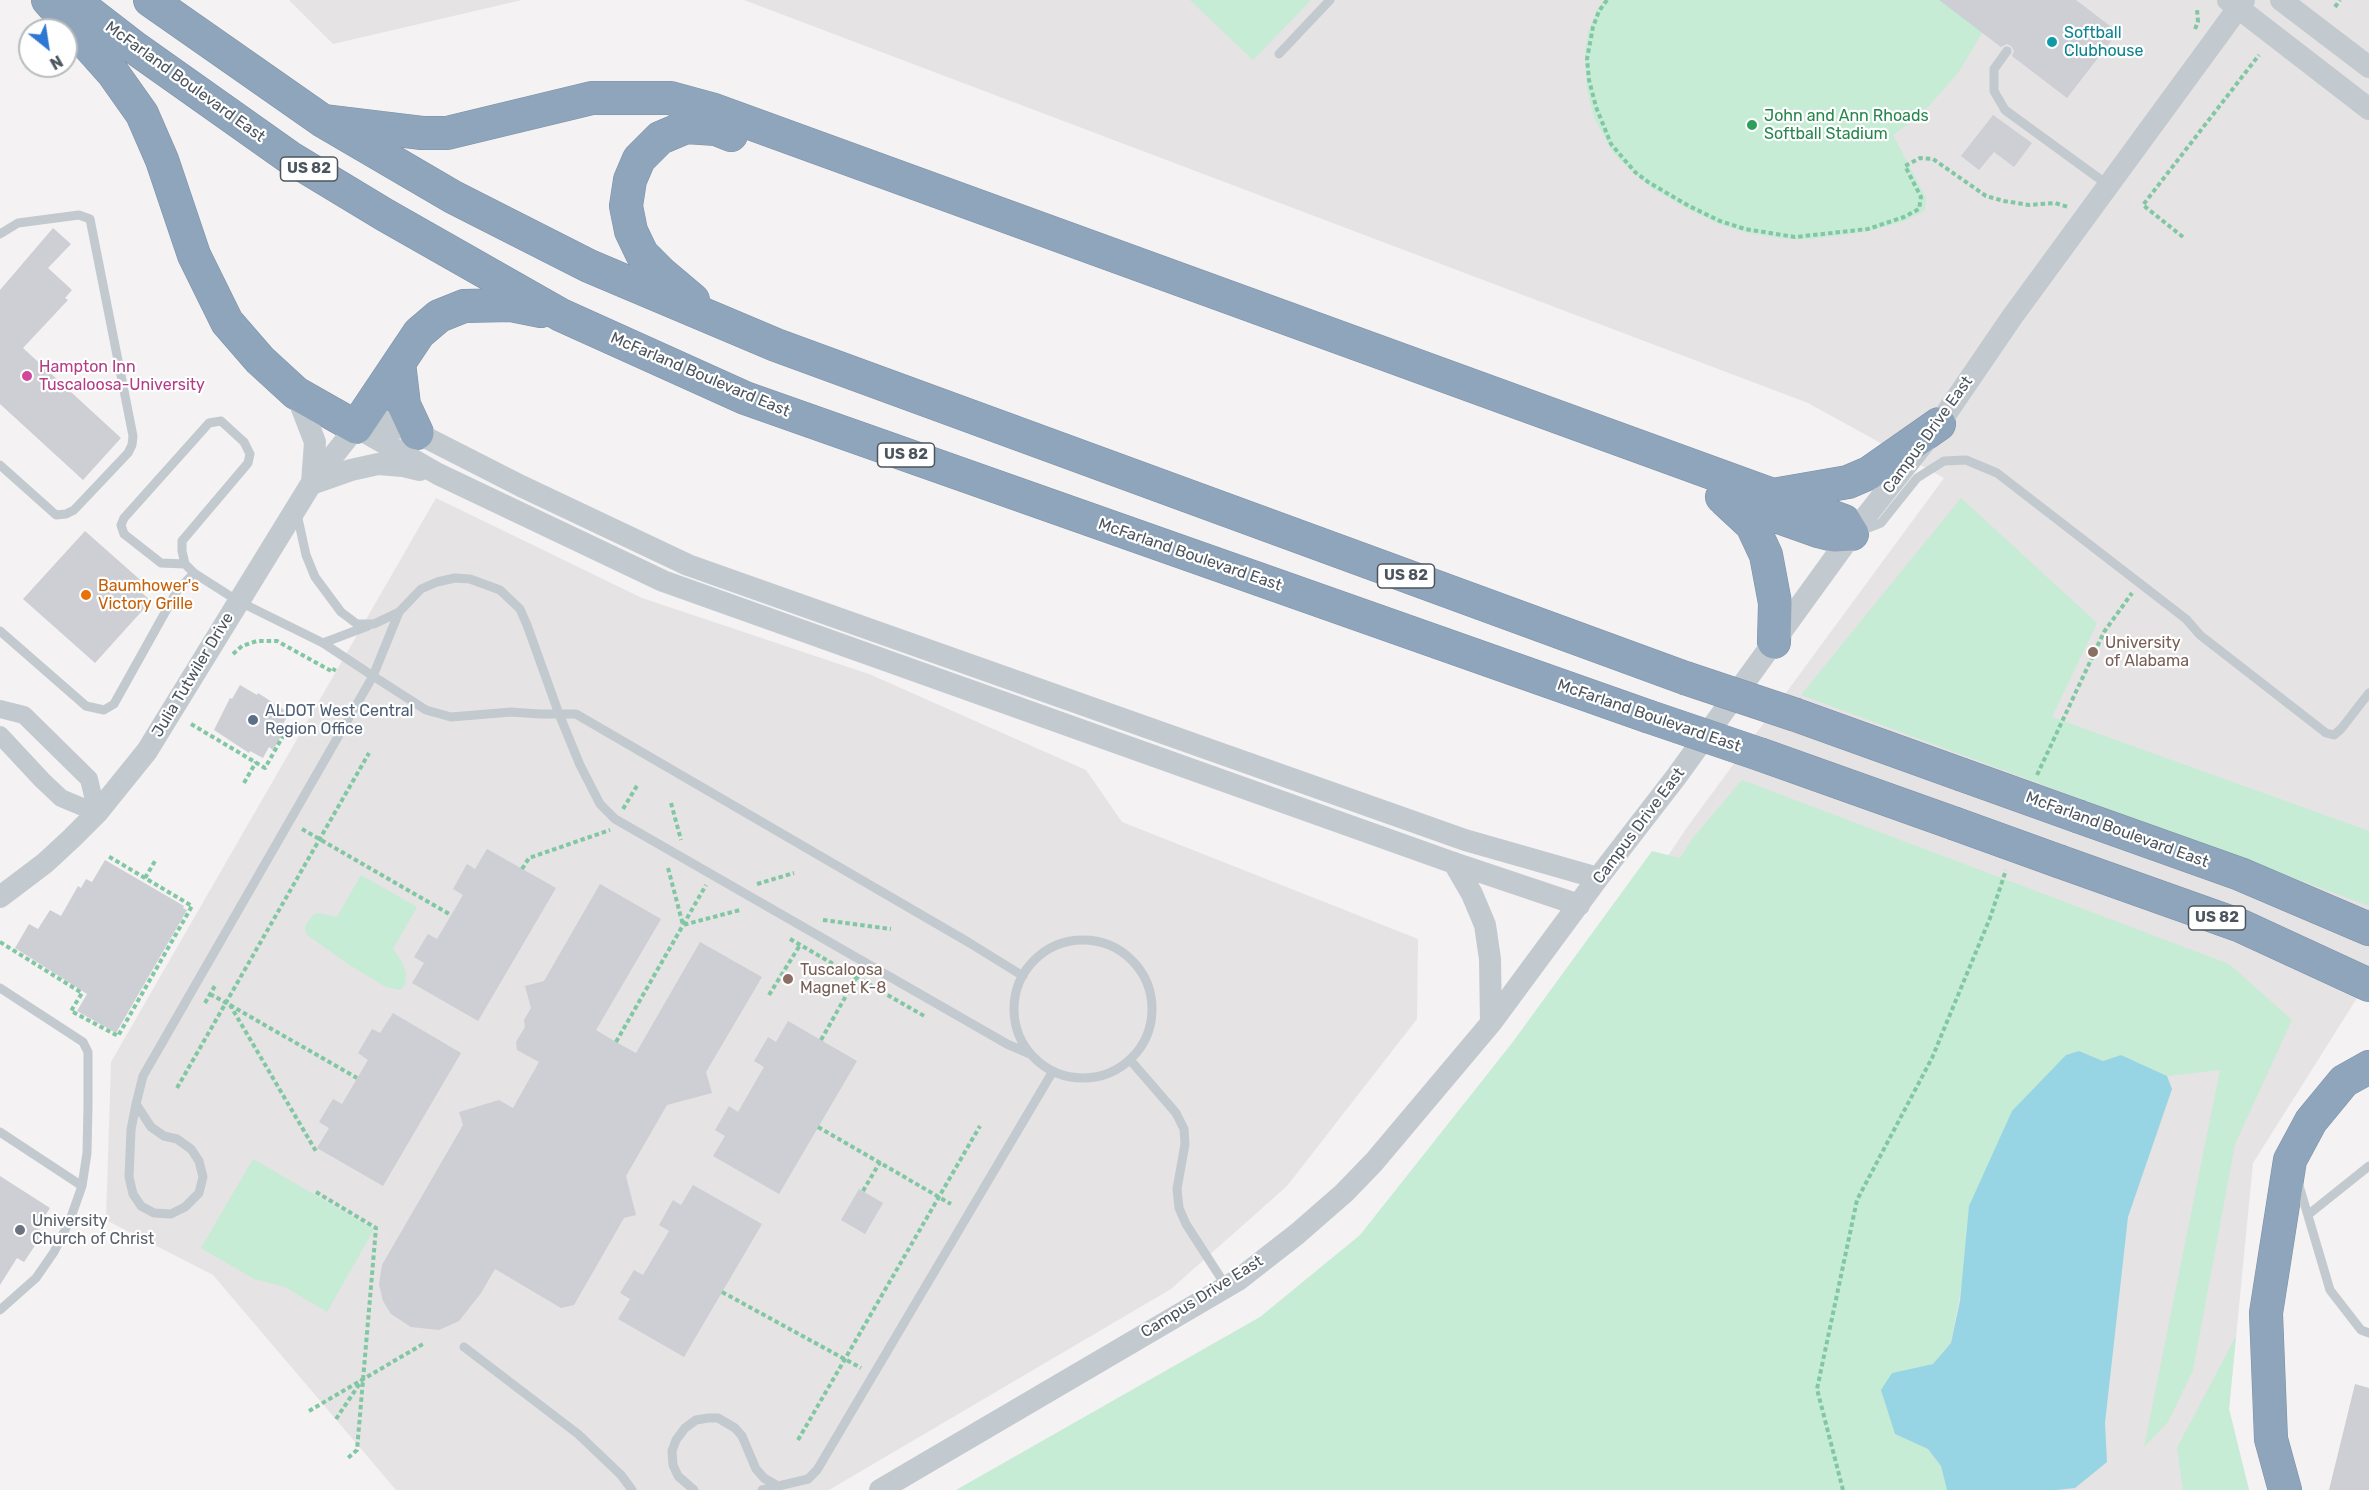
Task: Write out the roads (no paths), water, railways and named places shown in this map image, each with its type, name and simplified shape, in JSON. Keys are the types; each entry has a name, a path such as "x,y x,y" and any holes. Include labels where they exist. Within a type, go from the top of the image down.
{"highway":[{"path":"48,0 113,73 142,114 162,160 194,255 227,322 260,360 296,393 356,427 419,333 439,316 464,306 511,305 561,315"},
{"name":"McFarland Boulevard East","path":"73,0 135,48 289,157 385,215 561,315 745,398 1762,755 2241,926 2369,985"},
{"name":"McFarland Boulevard East","path":"150,0 323,121 453,197 589,266 776,345 1685,678 1796,715 2240,874 2369,929"},
{"path":"323,121 422,133 447,133 592,98 670,98 714,110 1844,521 1852,534 1834,535 1818,531 716,129 686,127 660,138 639,159 630,180 626,207 631,231 642,254 717,320"},
{"path":"399,363 404,405 417,433"},
{"path":"1772,495 1848,482 1869,473 1938,424"},
{"path":"1722,496 1752,525 1766,555 1775,603 1774,642"},
{"path":"2285,1490 2271,1439 2266,1313 2290,1160 2311,1121 2344,1081 2369,1067"}],"street":[{"path":"2281,0 2369,67"},
{"path":"2237,2 2369,109"},
{"name":"Campus Drive East","path":"880,1490 1226,1286 1298,1234 1344,1193 1374,1162 1491,1023 1676,777 1852,534 1938,424 2237,2"},
{"path":"296,393 315,442 311,484 351,470 378,464 403,466 438,474"},
{"path":"356,427 376,419 417,433 521,486 688,565 1466,840 1598,878"},
{"path":"356,427 438,474 663,581 1454,863 1579,905"},
{"name":"Julia Tutwiler Drive","path":"0,897 45,863 97,813 147,751 311,484 356,427"},
{"path":"0,709 24,715 89,779 97,813"},
{"path":"0,735 61,798 97,813"},
{"path":"1454,863 1472,894 1485,925 1490,959 1491,1023"}],"lane":[{"path":"1279,54 1330,0"},
{"path":"2007,51 1994,69 1994,91 2005,110 2108,185"},
{"path":"0,234 18,223 79,215 90,219 134,436 128,453 74,510 66,514 56,515 0,465"},
{"path":"185,564 161,563 124,534 121,525 124,518 209,423 221,421 244,442 250,454 248,464 183,541 182,551 185,564 194,573 238,601 323,643 426,710 451,717 511,712 576,714 1023,976"},
{"path":"1852,534 1881,523 1917,478 1944,462 1966,460 1997,473 2186,619 2200,635 2326,733 2334,735 2341,729 2369,693"},
{"path":"296,509 304,551 315,577 341,612 357,624 374,624"},
{"path":"0,631 86,706 104,710 114,704 177,591 194,573"},
{"path":"323,643 399,612 421,589 437,582 455,578 470,579 500,590 520,609 580,765 600,804 615,819 1007,1044 1030,1054"},
{"path":"136,1104 151,1126 164,1136 177,1139 191,1149 199,1161 203,1177 199,1193 185,1207 171,1214 154,1213 141,1206 133,1194 129,1177 131,1130 136,1104 143,1076 373,676 399,612"},
{"path":"1086,939 1109,944 1129,956 1144,974 1152,996 1153,1020 1145,1042 1131,1060 1112,1073 1090,1078 1067,1077 1047,1069 1030,1054 1018,1035 1013,1013 1016,990 1023,976 1041,954 1062,943 1086,939"},
{"path":"0,988 83,1042 88,1052 87,1153 82,1186 70,1220 54,1252 36,1278 0,1310"},
{"path":"1131,1060 1176,1113 1184,1129 1185,1144 1177,1189 1179,1208 1186,1224 1226,1286"},
{"path":"762,1490 808,1479 817,1470 1053,1071"},
{"path":"0,1132 82,1186"},
{"path":"2290,1160 2309,1214 2330,1290 2361,1329 2369,1334"},
{"path":"2309,1214 2369,1166"},
{"path":"464,1347 578,1434 621,1475 632,1490"},
{"path":"694,1490 678,1476 673,1465 672,1451 685,1428 696,1420 709,1418 718,1418 735,1428 742,1436 756,1469 764,1478 776,1485"}],"water":[{"path":"2079,1051 2103,1061 2121,1055 2167,1076 2172,1089 2128,1217 2105,1423 2107,1462 2075,1488 1947,1490 1941,1466 1928,1449 1895,1434 1881,1390 1892,1373 1933,1364 1951,1343 1960,1301 1969,1206 2012,1111 2066,1055"}],"place":[{"name":"Softball Clubhouse","path":"2052,42"},
{"name":"John and Ann Rhoads Softball Stadium","path":"1752,125"},
{"name":"Hampton Inn Tuscaloosa-University","path":"27,376"},
{"name":"Baumhower's Victory Grille","path":"86,595"},
{"name":"University of Alabama","path":"2093,652"},
{"name":"ALDOT West Central Region Office","path":"253,720"},
{"name":"Tuscaloosa Magnet K-8","path":"788,979"},
{"name":"University Church of Christ","path":"20,1230"}]}
